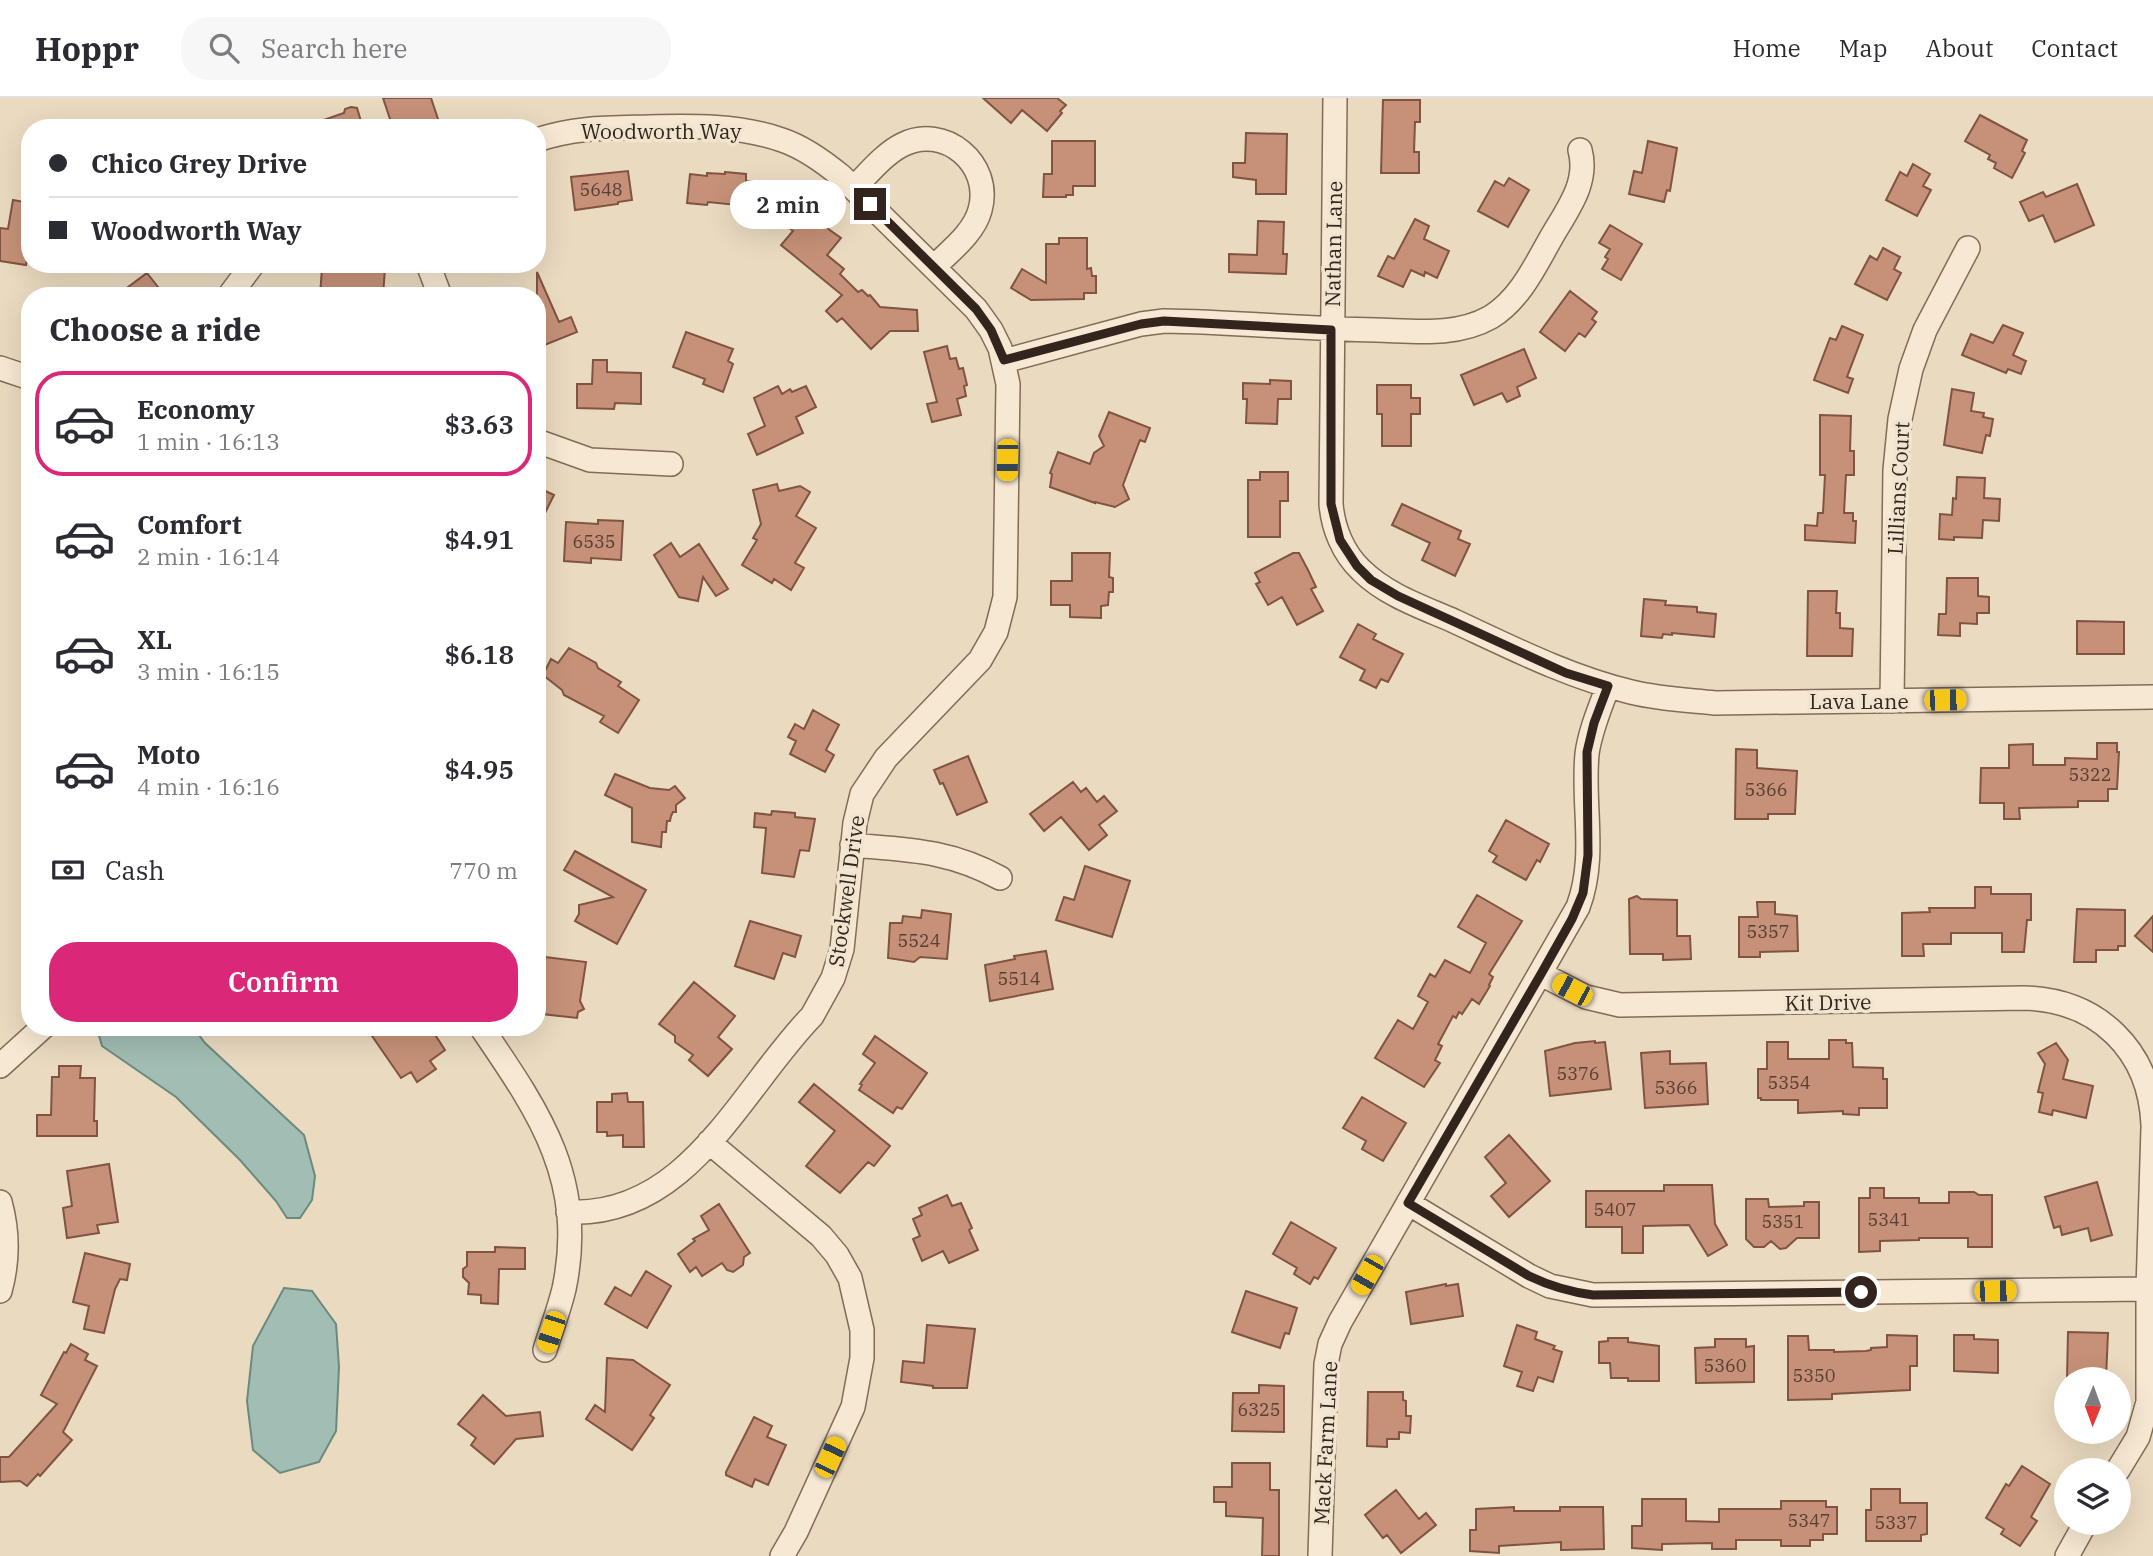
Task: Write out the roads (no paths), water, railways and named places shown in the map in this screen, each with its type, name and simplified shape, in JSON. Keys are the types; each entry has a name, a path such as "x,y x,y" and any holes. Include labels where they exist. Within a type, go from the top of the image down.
{"street":[{"name":"Nathan Lane","path":"1335,98 1331,504 1340,540 1357,566 1371,580 1398,596 1566,673 1608,686"},
{"name":"Woodworth Way","path":"546,138 587,127 724,127 782,140 798,147 828,165 854,188 976,309 988,324 1004,360"},
{"path":"854,188 894,150 910,142 927,138 944,142 966,155 976,169 982,186 980,212 972,227 934,267"},
{"path":"1004,360 1141,324 1164,321 1331,330 1461,329 1492,316 1512,300 1526,281 1576,194 1583,172 1580,150"},
{"name":"Lillians Court","path":"1892,701 1895,470 1900,419 1919,345 1932,313 1968,248"},
{"name":"Stockwell Drive","path":"568,1212 605,1209 640,1198 658,1189 680,1172 709,1142 812,1016 830,985 839,961 844,935 852,845 859,805 870,779 886,758 980,660 1000,621 1006,572 1008,384 1004,360"},
{"path":"0,368 21,375"},
{"path":"546,444 590,460 671,464"},
{"name":"Lava Lane","path":"1608,686 1656,697 1716,703 2153,697"},
{"name":"Mack Farm Lane","path":"1320,1556 1325,1392 1330,1344 1572,919 1583,893 1588,855 1587,752 1594,723 1608,686"},
{"path":"852,845 944,855 970,862 1000,878"},
{"name":"Kit Drive","path":"1541,974 1586,997 1619,1005 2044,999 2083,1011 2113,1032 2123,1042 2141,1070 2151,1101 2153,1126 2148,1402 2138,1437 2125,1458"},
{"path":"0,1066 33,1036"},
{"path":"487,1036 524,1089 544,1125 562,1175 568,1212 566,1277 545,1350"},
{"path":"709,1142 821,1236 837,1255 850,1278 862,1330 862,1358 853,1407 782,1556"},
{"path":"0,1202 6,1238 0,1291"},
{"path":"1408,1203 1529,1276 1550,1286 1593,1295 2148,1289"},
{"path":"2067,1556 2079,1535"}]}
